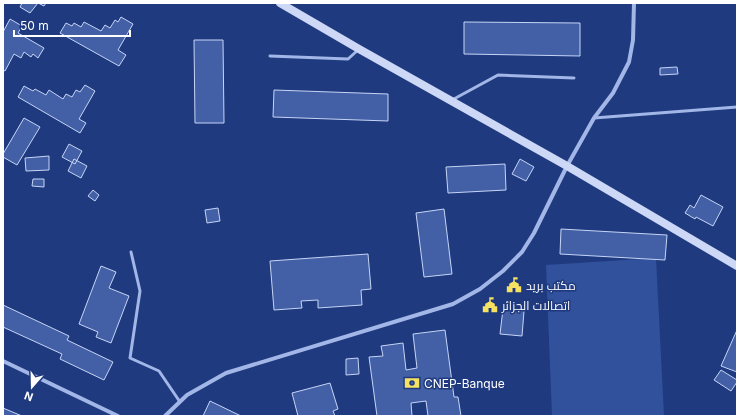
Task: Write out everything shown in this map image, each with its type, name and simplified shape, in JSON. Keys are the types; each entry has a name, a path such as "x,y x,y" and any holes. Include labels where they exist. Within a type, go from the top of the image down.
{"street":[{"path":"280,3 292,6 359,49 567,166 737,266"},
{"path":"165,416 187,395 226,373 453,304 480,289 503,271 522,252 534,233 567,166 594,118 613,94 629,62 634,40 634,3"},
{"path":"3,362 118,416"}],"lane":[{"path":"270,56 348,60 359,49"},
{"path":"451,101 498,75 574,78"},
{"path":"594,118 737,107"},
{"path":"131,252 140,291 130,358 159,371 180,402"}],"shaded area":[{"path":"656,258 664,416 552,416 546,265"}],"building":[{"path":"22,3 38,3 30,13 20,7"},
{"path":"38,3 46,3 44,6"},
{"path":"121,17 133,24 118,50 126,55 119,66 60,33 66,23 72,26 74,23 81,27 84,22 101,31 105,25 110,28 115,20 118,22"},
{"path":"10,19 22,26 18,33 44,48 38,58 33,54 31,57 24,52 21,58 14,54 5,71 3,70 3,32"},
{"path":"464,22 580,23 580,56 464,54"},
{"path":"194,40 223,40 224,123 195,123"},
{"path":"677,67 678,74 660,75 660,68"},
{"path":"85,85 95,91 79,119 86,123 80,133 18,97 24,86 33,91 35,89 46,95 49,90 63,99 66,94 72,97 76,90 80,92"},
{"path":"274,90 388,94 388,121 273,117"},
{"path":"24,118 40,127 17,165 3,157 3,154"},
{"path":"69,144 82,151 75,164 62,157"},
{"path":"49,156 49,170 26,171 25,158"},
{"path":"74,159 87,166 81,178 68,171"},
{"path":"520,159 534,167 526,181 512,174"},
{"path":"505,164 506,190 448,193 446,167"},
{"path":"33,179 44,179 44,187 32,186"},
{"path":"93,190 99,195 95,201 88,196"},
{"path":"701,195 723,207 713,226 696,217 695,219 685,213 690,205 694,208"},
{"path":"218,208 220,221 207,223 205,210"},
{"path":"444,209 452,274 424,277 416,213"},
{"path":"561,229 667,235 665,260 560,254"},
{"path":"368,254 371,289 361,290 362,305 318,308 318,300 301,301 302,308 274,310 270,261"},
{"path":"101,266 116,272 109,288 129,296 111,343 96,337 98,332 79,324"},
{"path":"3,305 69,336 67,340 113,362 104,380 60,359 62,354 3,327"},
{"path":"503,309 524,311 522,336 500,334"},
{"name":"CNEP-Banque","path":"445,330 454,397 458,397 461,416 428,416 426,401 411,403 412,416 377,416 369,357 383,356 381,346 403,343 406,370 417,368 413,334"},
{"path":"737,330 737,372 721,366"},
{"path":"358,358 359,374 346,375 346,359"},
{"path":"721,370 737,380 731,391 714,380"},
{"path":"330,383 338,409 333,411 335,416 298,416 292,393"},
{"path":"210,401 241,416 203,416"},
{"path":"3,408 22,416 3,416"}],"place":[{"name":"مكتب بريد","path":"514,285"},
{"name":"اتصالات الجزائر","path":"490,305"},
{"name":"CNEP-Banque","path":"412,383"}]}
